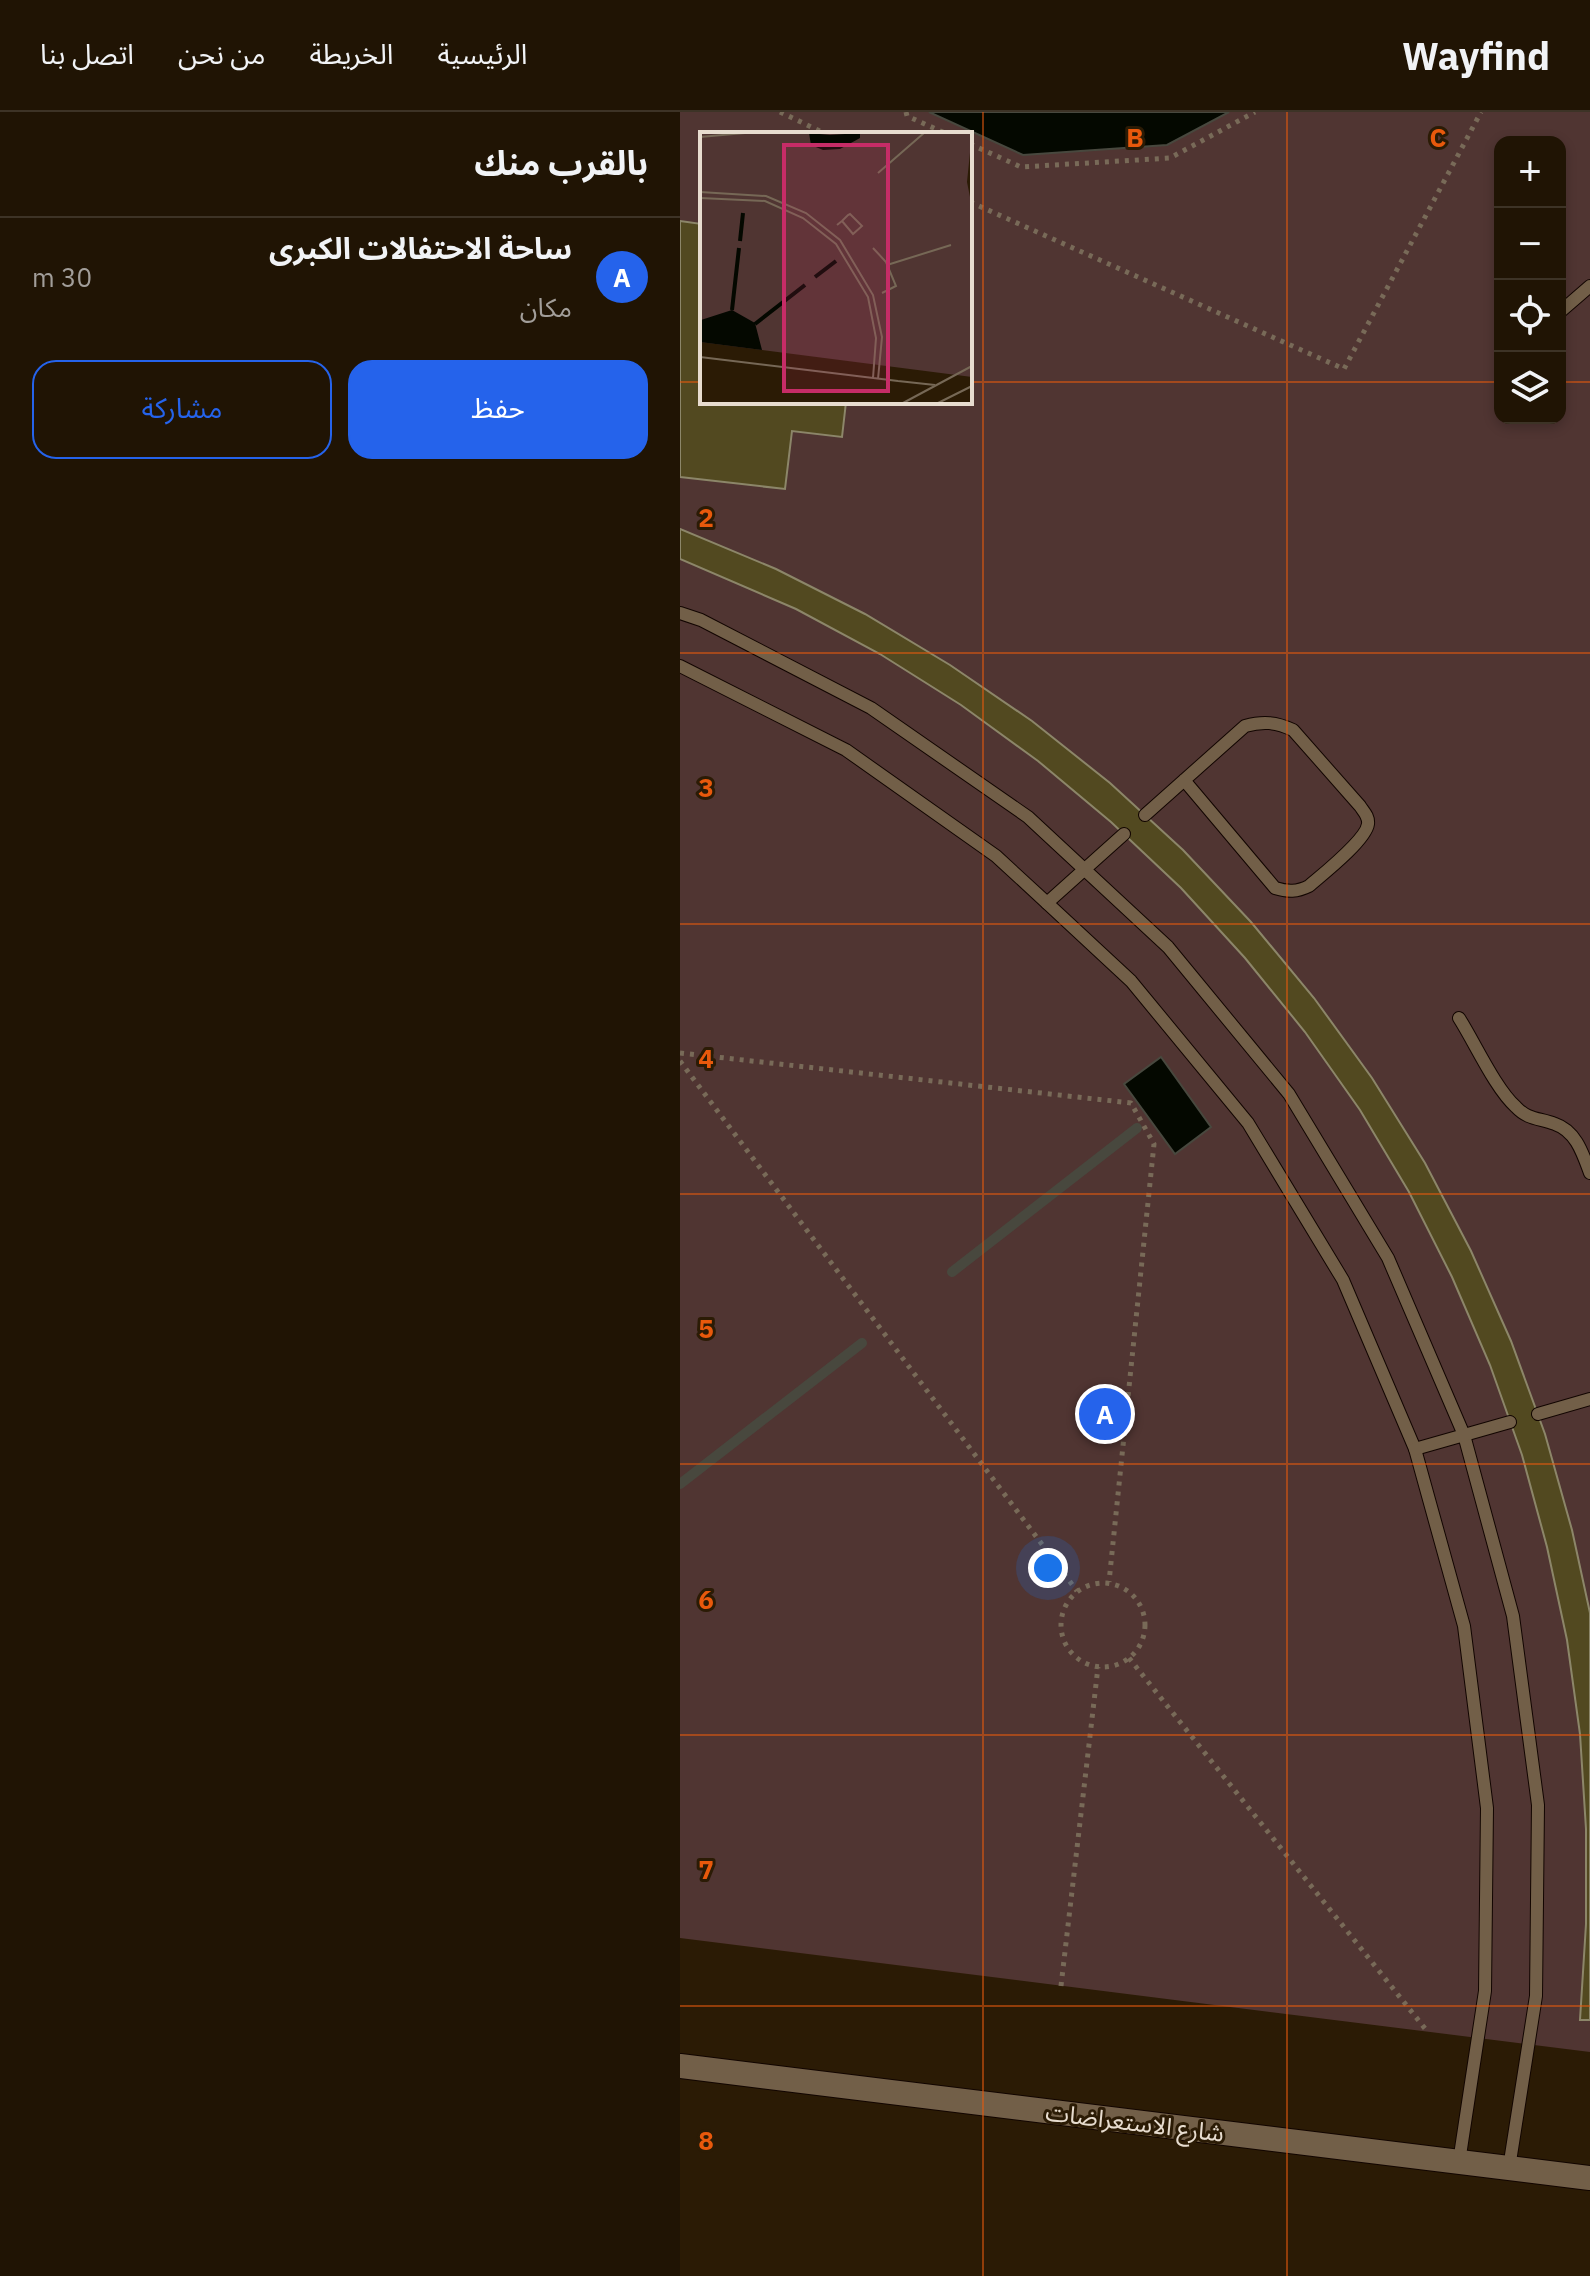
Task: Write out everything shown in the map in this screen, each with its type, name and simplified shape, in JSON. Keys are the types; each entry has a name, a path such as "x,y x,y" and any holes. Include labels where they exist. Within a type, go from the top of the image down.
{"street":[{"name":"شارع الاستعراضات","path":"680,2066 1590,2178"}],"lane":[{"path":"1566,307 1590,286"},
{"path":"680,613 701,620 871,708 1028,817 1168,947 1289,1094 1388,1258 1464,1435 1513,1616 1538,1805 1536,1996 1509,2168"},
{"path":"680,666 846,750 996,856 1047,903 1131,981 1248,1123 1343,1280 1415,1449 1464,1626 1487,1808 1485,1991 1459,2162"},
{"path":"1145,815 1184,780 1245,726 1260,722 1293,730 1360,806 1367,815 1368,824 1363,836 1309,886 1288,892 1275,888 1184,780"},
{"path":"1047,903 1124,834"},
{"path":"1459,1018 1513,1105 1538,1122 1555,1124 1568,1132 1579,1145 1589,1168"},
{"path":"1538,1414 1590,1399"},
{"path":"1415,1449 1510,1422"}],"path":[{"path":"780,112 822,132"},
{"path":"906,112 907,116 943,132"},
{"path":"972,145 1021,167 1170,158 1255,112"},
{"path":"972,203 1344,369 1481,112"},
{"path":"680,1053 1131,1103 1154,1144 1109,1582"},
{"path":"680,1061 1077,1591"},
{"path":"1109,1582 1132,1592 1144,1614 1144,1638 1129,1658 1115,1666 1098,1667 1075,1657 1062,1636 1062,1611 1077,1591 1092,1583 1109,1582"},
{"path":"1129,1658 1427,2031"},
{"path":"1061,1986 1098,1667"}],"shaded area":[{"path":"680,112 1590,112 1590,2052 680,1938"},
{"path":"929,112 1229,112 1167,145 1023,155"},
{"path":"1161,1057 1211,1127 1175,1154 1124,1084"}],"building":[{"path":"680,221 700,224 700,404 846,404 842,437 792,431 785,489 680,477"},
{"path":"680,529 776,569 865,614 950,665 1032,721 1110,783 1183,850 1251,922 1314,998 1372,1078 1425,1163 1471,1251 1511,1341 1545,1434 1572,1530 1590,1613 1590,2020 1580,2020 1586,1924 1586,1829 1580,1734 1567,1640 1547,1547 1522,1455 1490,1365 1452,1277 1409,1192 1360,1110 1305,1032 1245,958 1181,888 1111,822 1038,761 961,705 880,654 796,609 680,559"}],"waterway":[{"path":"952,1272 1137,1128"},
{"path":"680,1484 862,1343"}],"place":[{"name":"ساحة الاحتفالات الكبرى","path":"1105,1414"}]}
